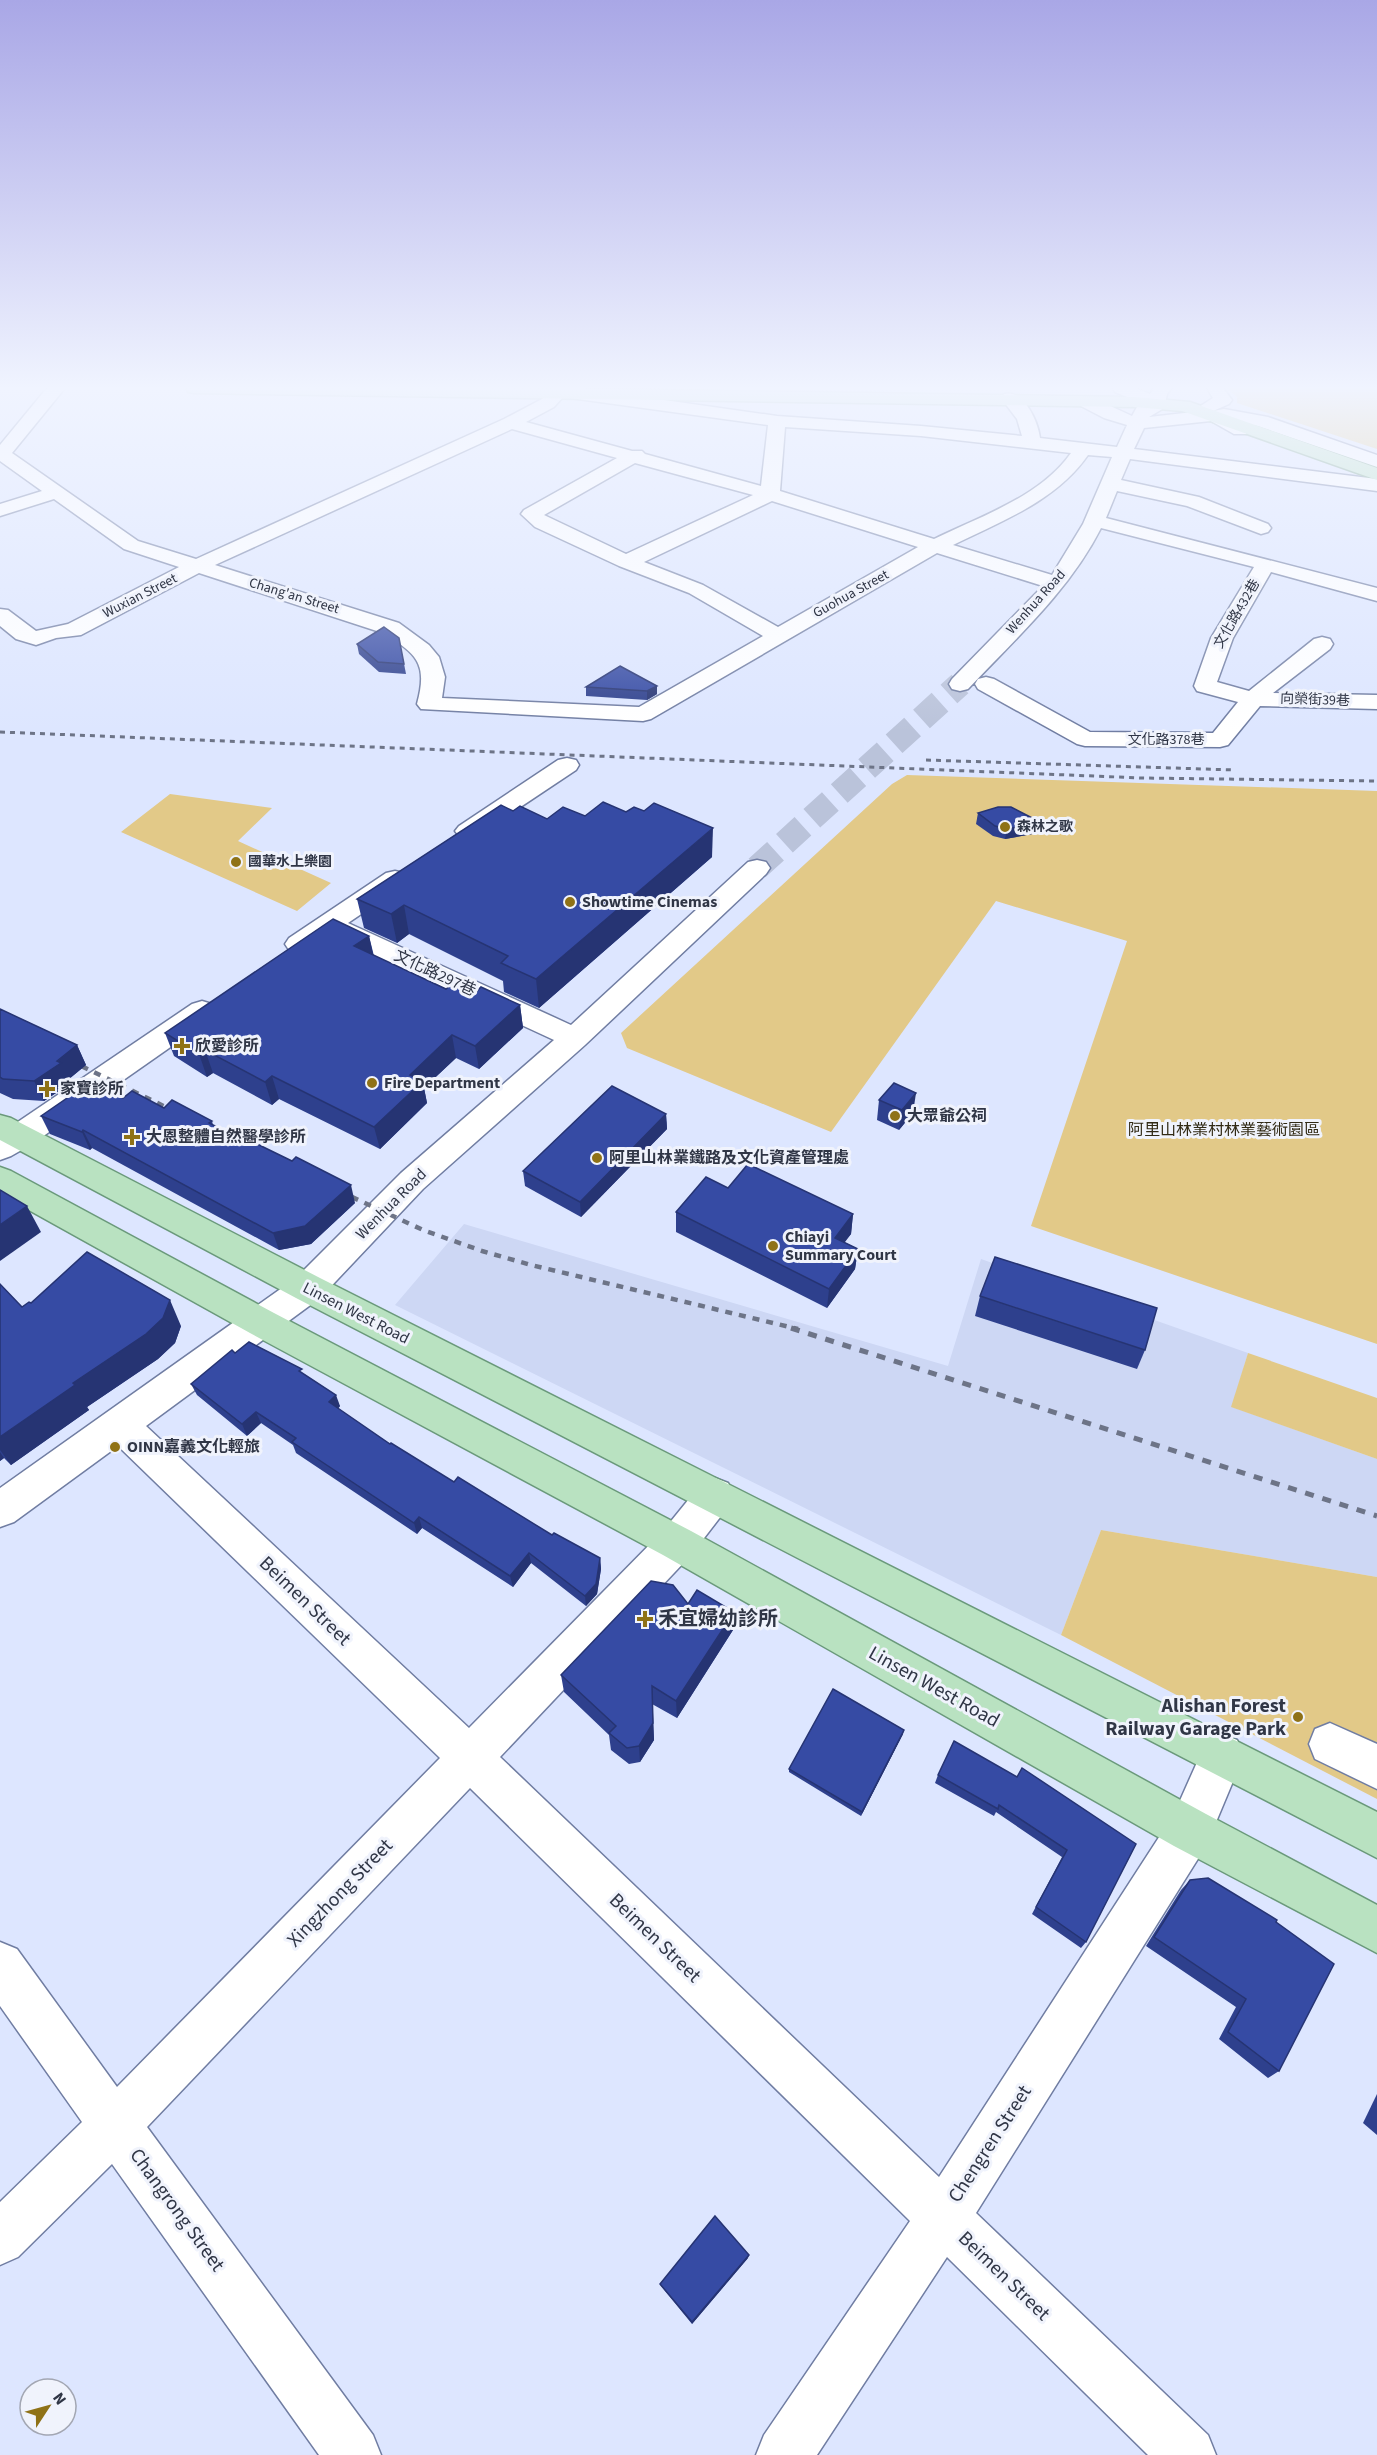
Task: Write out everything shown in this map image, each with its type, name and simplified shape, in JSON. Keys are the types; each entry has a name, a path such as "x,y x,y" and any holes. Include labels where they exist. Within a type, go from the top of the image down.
{"main road":[{"name":"Linsen West Road","path":"7,1137 716,1495 1377,1836"},
{"name":"Linsen West Road","path":"0,1179 262,1323 677,1544 1190,1830 1377,1930"}],"street":[{"path":"0,510 24,503"},
{"name":"Chang'an Street","path":"68,503 131,545 391,628 422,647 433,664 434,687 429,704 643,714"},
{"name":"Wuxian Street","path":"0,615 24,634 36,638 53,632 73,630 195,567 336,503"},
{"path":"552,503 531,514 542,523 626,562 696,589 777,635"},
{"path":"626,562 753,503"},
{"path":"797,503 1056,583"},
{"name":"Guohua Street","path":"643,714 934,546 1026,503"},
{"name":"Wenhua Road","path":"960,684 1056,583 1096,520 1103,503"},
{"path":"1196,503 1261,528"},
{"name":"文化路432巷","path":"1096,520 1377,595"},
{"name":"文化路432巷","path":"1254,699 1205,686 1208,669 1225,630 1266,564"},
{"name":"文化路378巷","path":"986,684 1085,739 1220,740 1239,714 1267,686 1322,644"},
{"name":"向榮街39巷","path":"1254,699 1377,702"},
{"path":"442,848 567,765"},
{"path":"278,958 414,867"},
{"name":"Wenhua Road","path":"0,1510 308,1288 411,1181 575,1038 757,868"},
{"name":"文化路297巷","path":"327,924 575,1038"},
{"path":"7,1137 219,999"},
{"name":"Beimen Street","path":"119,1424 470,1758 1188,2455"},
{"path":"677,1544 716,1495"},
{"name":"Xingzhong Street","path":"0,2239 115,2125 677,1544"},
{"path":"1330,1744 1377,1767"},
{"path":"1190,1830 1222,1755"},
{"name":"Chengren Street","path":"784,2455 943,2217 1190,1830"},
{"name":"Changrong Street","path":"0,1966 353,2455"}],"shaded area":[{"path":"464,1224 948,1366 981,1259 1248,1353 1232,1407 1377,1459 1377,1577 1101,1530 1061,1635 395,1305"}],"green space":[{"name":"阿里山林業村林業藝術園區","path":"907,775 1377,791 1377,1344 1031,1226 1127,941 996,901 831,1132 627,1048 621,1033 892,784"},
{"name":"國華水上樂園","path":"170,794 272,808 238,841 331,883 297,911 121,832"},
{"path":"1248,1353 1377,1398 1377,1459 1231,1407"},
{"name":"Alishan Forest Railway Garage Park","path":"1101,1530 1377,1577 1377,1799 1061,1635"}],"building":[{"path":"384,627 399,638 404,664 378,662 357,644"},
{"path":"620,666 657,686 647,691 586,687"},
{"path":"603,802 626,812 634,807 644,811 654,803 713,828 536,979 501,963 508,956 404,905 391,914 357,899 501,805 513,811 520,806 547,819 563,807 585,816"},
{"path":"998,807 1011,807 1040,822 1007,829 995,826 978,813"},
{"path":"333,919 369,936 354,946 446,989 451,985 473,995 481,987 520,1005 475,1046 452,1035 410,1075 423,1081 374,1127 272,1076 265,1082 205,1050 199,1054 165,1033"},
{"path":"0,1009 77,1045 57,1061 61,1063 34,1081 3,1079 0,1077"},
{"path":"92,1081 123,1098 132,1091 164,1108 172,1100 212,1121 209,1123 253,1145 255,1143 292,1161 296,1157 351,1185 305,1226 273,1233 83,1130 82,1132 41,1116"},
{"path":"894,1083 916,1093 902,1110 879,1100"},
{"name":"阿里山林業鐵路及文化資產管理處","path":"612,1086 666,1114 580,1202 523,1171"},
{"name":"Chiayi Summary Court","path":"748,1164 853,1214 835,1238 858,1249 829,1289 676,1212 706,1177 728,1188"},
{"path":"0,1190 27,1206 0,1225"},
{"path":"87,1252 170,1300 163,1318 146,1334 73,1383 75,1385 0,1437 0,1284 22,1307 31,1303"},
{"path":"995,1257 1157,1308 1145,1350 980,1296"},
{"path":"249,1342 302,1369 299,1371 336,1395 329,1402 390,1444 454,1482 458,1477 552,1535 554,1533 600,1558 596,1584 585,1596 529,1553 510,1576 419,1517 414,1523 292,1442 296,1438 256,1412 242,1424 191,1384 232,1350 235,1353"},
{"path":"651,1581 673,1585 688,1604 697,1590 734,1612 676,1701 652,1686 653,1723 639,1746 627,1748 609,1733 616,1726 561,1675"},
{"path":"833,1689 904,1730 862,1812 789,1769"},
{"path":"954,1741 1017,1777 1022,1768 1136,1844 1086,1942 1036,1907 1067,1850 999,1805 998,1809 938,1775"},
{"path":"1208,1878 1277,1920 1276,1922 1334,1964 1279,2071 1228,2032 1246,1999 1154,1937 1190,1880"},
{"path":"715,2216 749,2255 692,2322 660,2284"}],"tunnel":[{"path":"757,868 960,684"}],"railway":[{"path":"0,732 1142,778 1377,781"},
{"path":"926,760 1235,770"},
{"path":"69,1060 180,1114"},
{"path":"339,1191 423,1230 482,1251 531,1265 798,1329"},
{"path":"791,1328 1377,1516"}],"place":[{"name":"森林之歌","path":"1005,827"},
{"name":"國華水上樂園","path":"236,862"},
{"name":"Showtime Cinemas","path":"570,902"},
{"name":"欣愛診所","path":"182,1046"},
{"name":"Fire Department","path":"372,1083"},
{"name":"家寶診所","path":"47,1089"},
{"name":"大眾爺公祠","path":"895,1116"},
{"name":"大恩整體自然醫學診所","path":"132,1137"},
{"name":"阿里山林業鐵路及文化資產管理處","path":"597,1158"},
{"name":"Chiayi Summary Court","path":"773,1246"},
{"name":"OINN嘉義文化輕旅","path":"115,1447"},
{"name":"禾宜婦幼診所","path":"645,1619"},
{"name":"Alishan Forest Railway Garage Park","path":"1298,1717"}]}
